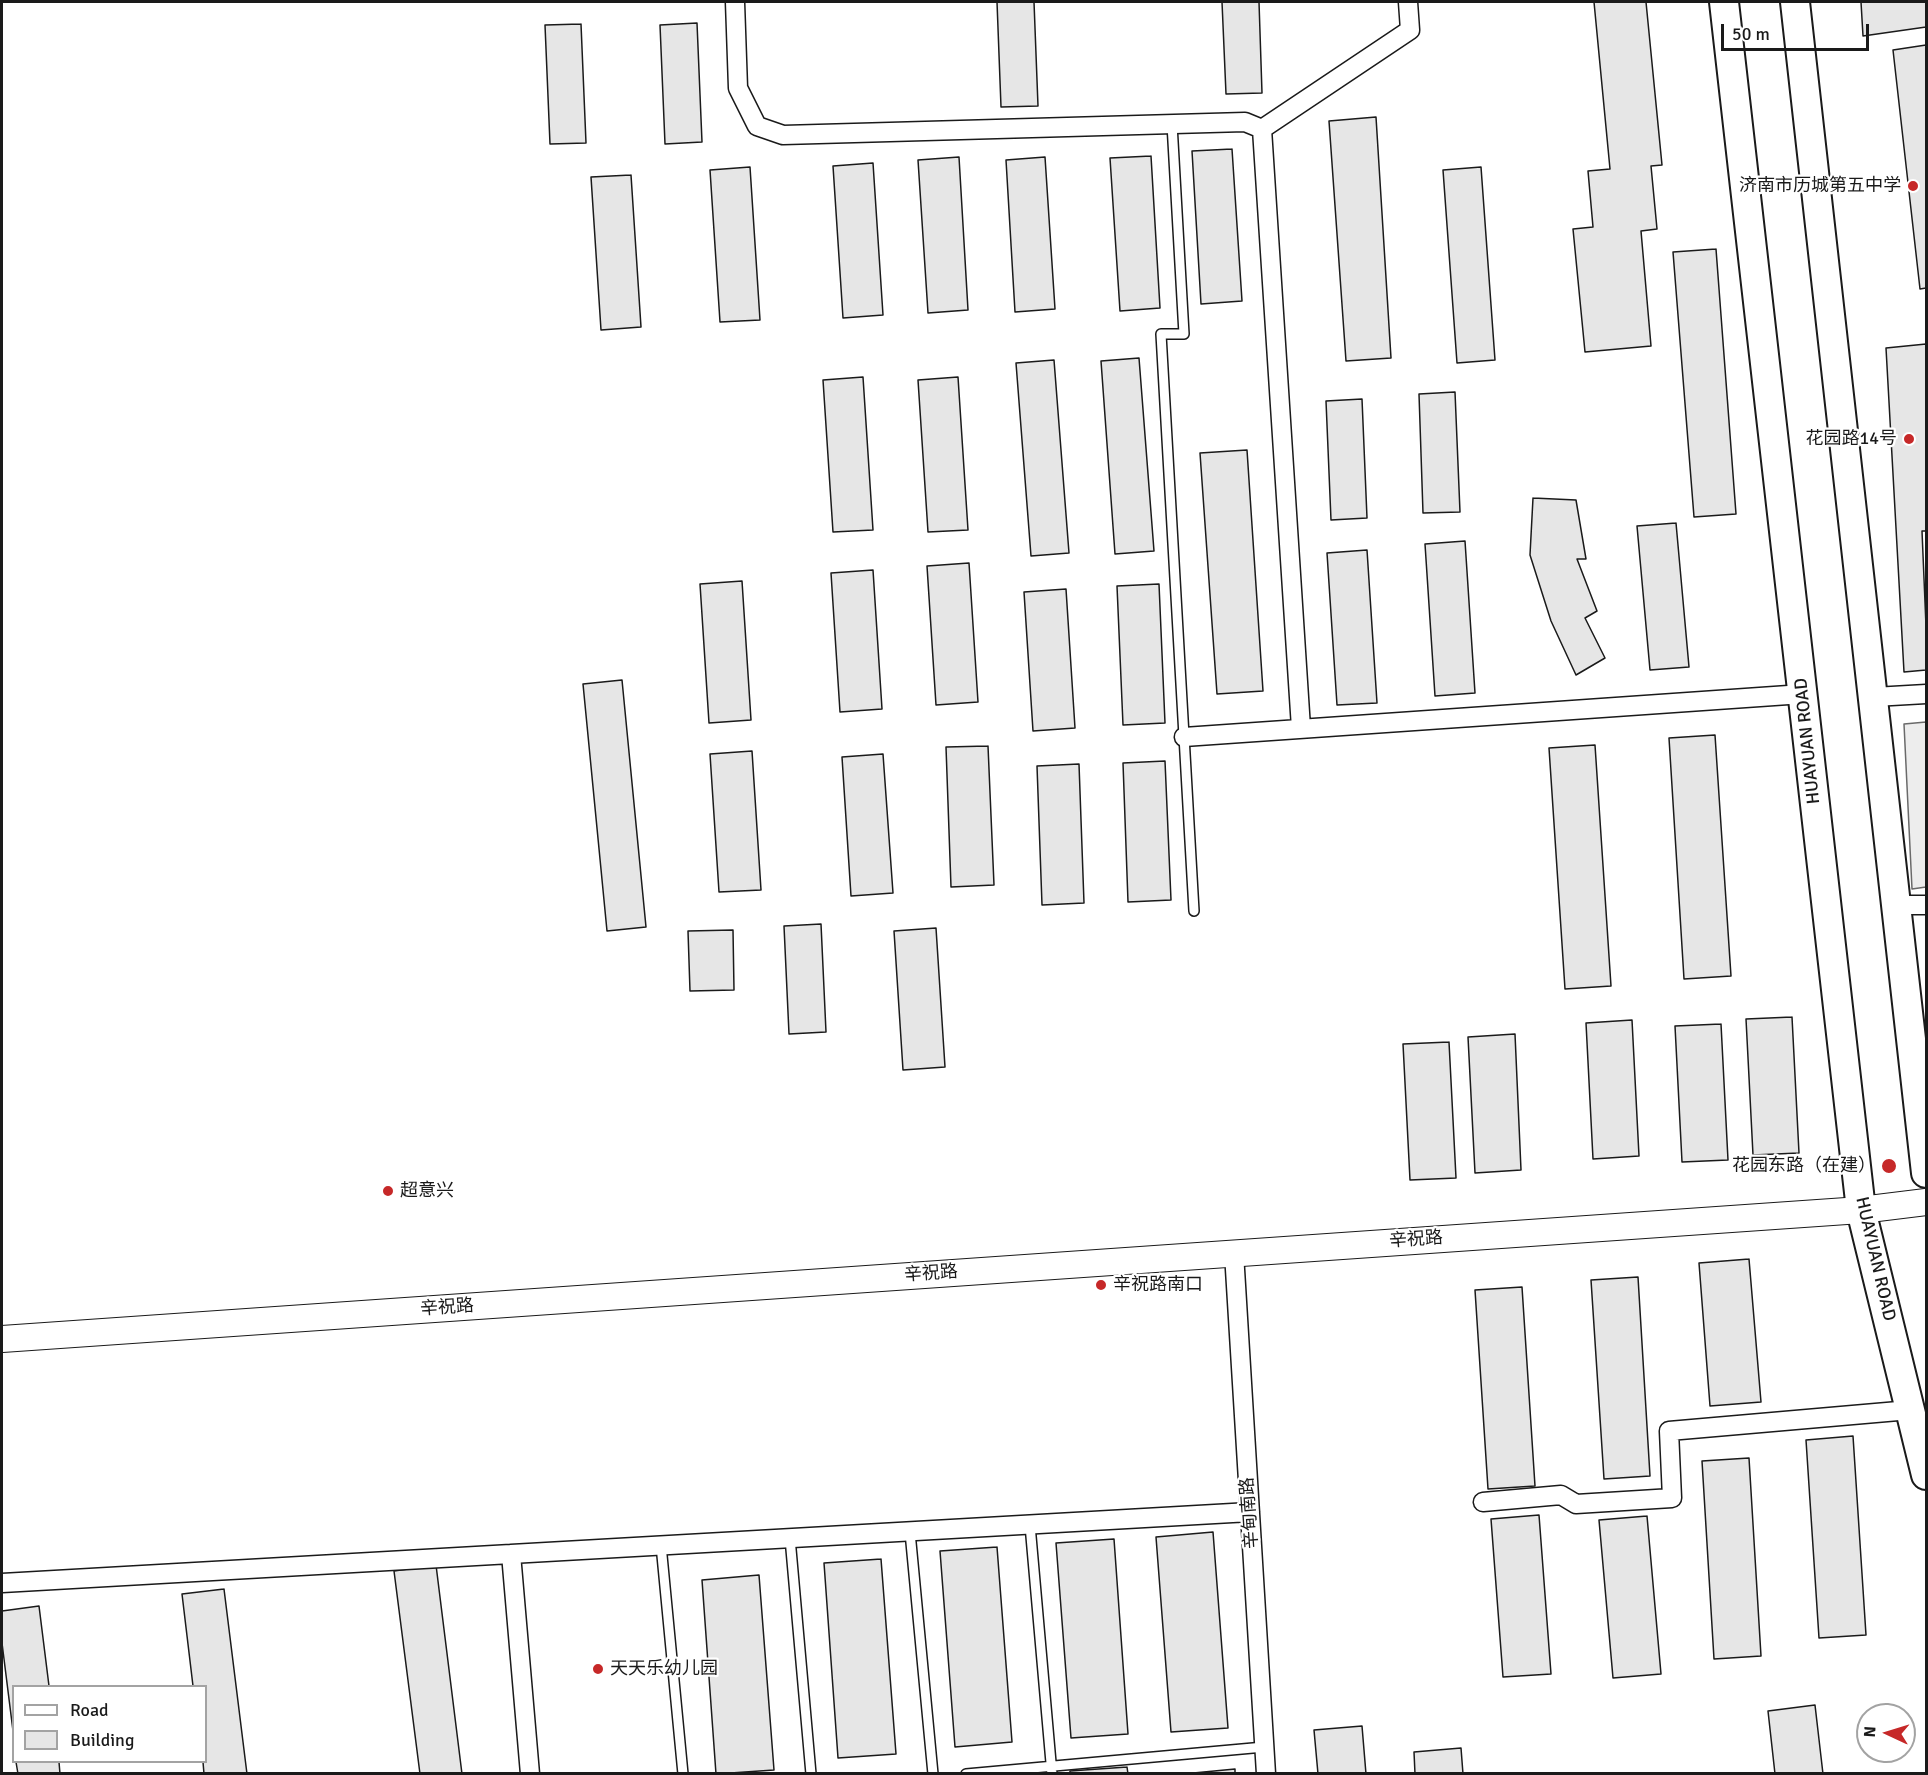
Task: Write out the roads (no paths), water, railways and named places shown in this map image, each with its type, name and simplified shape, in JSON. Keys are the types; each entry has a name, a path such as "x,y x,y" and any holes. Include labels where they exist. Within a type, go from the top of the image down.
{"main road":[{"name":"HUAYUAN ROAD","path":"1725,2 1861,1210 1926,1475"},
{"path":"1795,2 1926,1173"},
{"name":"辛祝路","path":"2,1340 1861,1210 1926,1202"}],"street":[{"path":"735,2 738,88 757,126 783,135 1245,122 1262,129"},
{"path":"1262,129 1410,30 1408,2"},
{"path":"1262,129 1301,728"},
{"path":"1184,737 1803,694"},
{"path":"1874,697 1926,694"},
{"path":"1897,905 1926,904"},
{"name":"辛甸南路","path":"1234,1253 1266,1773"},
{"path":"1483,1502 1561,1495 1576,1504 1672,1498 1669,1431 1910,1410"},
{"path":"2,1582 1250,1512"},
{"path":"511,1554 530,1773"}],"lane":[{"path":"1172,124 1184,334 1161,334 1194,911"},
{"path":"1030,1525 1052,1770"},
{"path":"910,1532 933,1773"},
{"path":"790,1538 811,1773"},
{"path":"661,1545 683,1773"},
{"path":"966,1773 1052,1770 1264,1746"}],"place":[{"name":"济南市历城第五中学","path":"1913,186"},
{"name":"花园路14号","path":"1909,439"},
{"name":"花园东路（在建）","path":"1889,1166"},
{"name":"超意兴","path":"388,1191"},
{"name":"辛祝路南口","path":"1101,1285"},
{"name":"天天乐幼儿园","path":"598,1669"}]}
